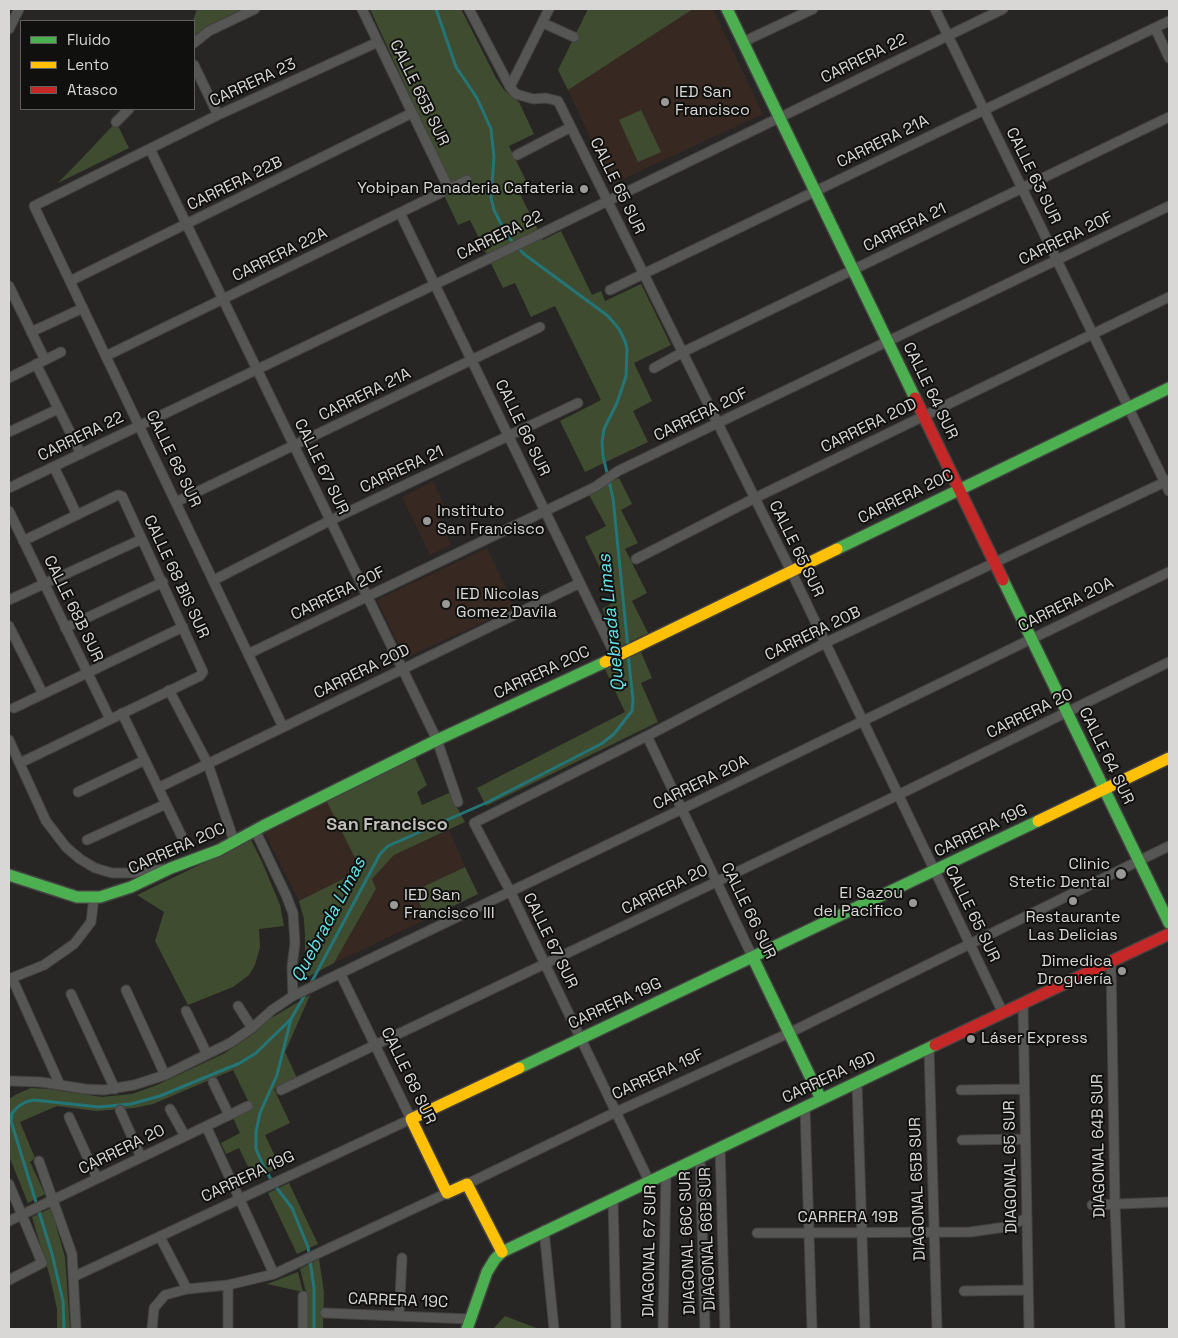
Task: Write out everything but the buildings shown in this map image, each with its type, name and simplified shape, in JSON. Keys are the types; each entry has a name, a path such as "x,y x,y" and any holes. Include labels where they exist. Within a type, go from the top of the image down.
{"street":[{"path":"9,29 19,9"},
{"path":"195,42 209,32 255,9"},
{"name":"CALLE 65B SUR","path":"362,9 449,189"},
{"path":"469,9 510,87"},
{"path":"510,87 549,9"},
{"name":"CALLE 64 SUR","path":"727,9 1169,923"},
{"path":"743,42 813,9"},
{"name":"CALLE 63 SUR","path":"935,9 1168,484"},
{"name":"CARRERA 22","path":"9,488 507,250 1003,9"},
{"name":"CARRERA 21A","path":"610,290 1169,21"},
{"path":"543,23 574,37"},
{"path":"1155,28 1169,58"},
{"name":"CARRERA 23","path":"34,206 218,115 378,42"},
{"path":"195,67 218,115"},
{"name":"CALLE 65 SUR","path":"510,87 516,94 525,97 534,99 546,98 558,101 572,127 791,572 1003,1013"},
{"path":"116,122 128,110"},
{"name":"CARRERA 22B","path":"70,281 412,113"},
{"name":"CARRERA 21","path":"654,368 683,352 1169,117"},
{"path":"517,155 572,127"},
{"name":"CALLE 67 SUR","path":"150,149 436,740 458,802"},
{"name":"CARRERA 22A","path":"106,356 467,180"},
{"name":"CALLE 68 SUR","path":"34,206 283,727"},
{"name":"CARRERA 20F","path":"248,654 595,486 618,471 1169,206"},
{"name":"CALLE 66 SUR","path":"400,213 580,583 623,653"},
{"path":"9,286 45,360"},
{"name":"CARRERA 20D","path":"636,559 755,498 1169,297"},
{"path":"31,332 83,308"},
{"name":"CARRERA 21A","path":"176,502 540,327"},
{"path":"9,378 61,352"},
{"path":"36,364 81,454"},
{"name":"CARRERA 20C","path":"9,875 66,895 94,898 120,892 171,868 219,850 255,830 436,740 623,653 1169,388"},
{"name":"CARRERA 21","path":"214,580 331,520 578,404"},
{"path":"9,432 58,409"},
{"path":"23,541 77,515 54,467"},
{"name":"CARRERA 20B","path":"474,823 825,644 1168,484"},
{"name":"CALLE 68 BIS SUR","path":"77,515 120,495 163,582 203,672 200,676 168,690"},
{"name":"CALLE 68B SUR","path":"9,511 110,719"},
{"path":"9,600 142,539"},
{"name":"CARRERA 20A","path":"9,1080 85,1089 116,1089 165,1075 230,1043 252,1028 272,1010 297,994 1169,572"},
{"path":"65,628 163,582"},
{"name":"CARRERA 20D","path":"158,788 580,583"},
{"path":"9,626 43,694"},
{"path":"14,708 183,627"},
{"name":"CARRERA 20","path":"281,1090 898,795 1169,662"},
{"path":"20,763 168,690 208,764 234,842"},
{"path":"122,713 183,839"},
{"name":"CALLE 66 SUR","path":"647,736 821,1099"},
{"path":"9,740 46,821 66,847 80,859 95,868 112,873 130,873 171,868"},
{"name":"CARRERA 19G","path":"73,1278 753,958 1169,758"},
{"path":"78,792 145,760"},
{"path":"87,840 166,804"},
{"name":"CALLE 67 SUR","path":"474,823 510,891 649,1181"},
{"path":"255,830 293,913 295,943 292,967 297,994"},
{"name":"CARRERA 19F","path":"152,1329 154,1308 165,1296 187,1289 228,1285 274,1274 788,1033 1169,846"},
{"path":"60,1085 10,979 44,965 74,944 91,922 94,898"},
{"name":"CARRERA 19D","path":"502,1252 544,1230 1169,934"},
{"name":"DIAGONAL 64B SUR","path":"1111,962 1115,1205 1120,1329"},
{"name":"CALLE 68 SUR","path":"340,973 447,1193"},
{"path":"126,990 165,1075"},
{"path":"72,994 116,1089"},
{"name":"DIAGONAL 65 SUR","path":"1023,1004 1029,1329"},
{"path":"238,1006 252,1028"},
{"path":"186,1011 207,1054"},
{"name":"DIAGONAL 65B SUR","path":"929,1048 937,1329"},
{"path":"213,1082 229,1115"},
{"path":"857,1082 864,1329"},
{"path":"961,1090 1024,1089"},
{"name":"CARRERA 20","path":"9,1220 248,1106"},
{"path":"805,1107 812,1329"},
{"path":"170,1109 185,1136"},
{"path":"120,1110 142,1157"},
{"path":"69,1117 97,1178"},
{"path":"206,1126 274,1274"},
{"path":"962,1140 1025,1139"},
{"name":"DIAGONAL 66B SUR","path":"720,1147 725,1329"},
{"name":"DIAGONAL 66C SUR","path":"700,1157 705,1329"},
{"path":"39,1161 48,1202 72,1254 76,1329"},
{"name":"DIAGONAL 67 SUR","path":"663,1329 666,1173"},
{"path":"9,1184 42,1263 9,1280"},
{"path":"467,1184 502,1252 495,1258 487,1272 468,1324"},
{"path":"613,1198 616,1329"},
{"path":"1092,1205 1169,1202"},
{"name":"CARRERA 19B","path":"757,1233 970,1232 1006,1227 1027,1218"},
{"path":"544,1230 554,1329"},
{"path":"160,1237 187,1289"},
{"path":"399,1316 402,1258"},
{"path":"228,1285 228,1329"},
{"path":"964,1291 1028,1290"},
{"path":"303,1296 303,1329"},
{"name":"CARRERA 19C","path":"325,1313 399,1316 468,1324"}],"shaded area":[{"name":"IED San Francisco","path":"693,9 713,9 763,114 612,184 568,90"},
{"name":"Instituto San Francisco","path":"433,481 447,511 437,516 451,545 430,555 402,497"},
{"name":"IED Nicolas Gomez Davila","path":"487,548 515,608 405,658 377,600"},
{"path":"327,802 361,870 299,901 265,833"},
{"name":"IED San Francisco III","path":"449,830 465,867 414,891 427,919 334,963 376,890 372,879 394,855"}],"green space":[{"path":"197,9 242,9 207,26 195,35 195,20 193,20"},
{"path":"370,9 461,9 496,78 504,90 519,102 534,134 509,146 530,189 520,194 543,240 561,231 592,295 601,291 605,301 641,284 671,345 634,363 652,401 633,411 648,442 585,472 560,421 601,400 555,306 531,317 515,283 503,288 470,220 458,225 444,195 447,176"},
{"path":"588,9 693,9 568,90 558,70"},
{"path":"641,110 661,152 638,162 619,120"},
{"path":"116,122 129,148 58,183 88,152"},
{"path":"619,478 632,504 621,510 638,543 625,549 647,593 632,601 648,633 621,646 602,609 616,601 585,537 606,526 588,493"},
{"path":"641,652 652,678 641,683 658,722 486,806 477,788 625,712 605,669"},
{"path":"415,758 427,785 417,792 422,805 449,793 465,822 394,855 372,879 376,889 334,963 302,980 305,960 305,938 304,919 299,901 361,870 327,802"},
{"path":"251,840 280,905 284,926 259,929 260,947 255,965 249,975 233,987 188,1005 155,941 164,912 137,895"},
{"path":"465,867 478,894 427,919 414,891"},
{"path":"310,995 285,1052 297,1078 274,1089 290,1123 265,1135 280,1167 254,1179 239,1148 226,1154 221,1143 240,1133 233,1118 252,1109 233,1070 153,1104 134,1108 96,1111 57,1106 20,1122 35,1158 30,1162 45,1194 28,1203 9,1156 9,1099 31,1088 102,1097 132,1094 157,1085 225,1053 256,1032 268,1020"},
{"path":"289,1183 318,1244 297,1254 268,1193"},
{"path":"51,1208 65,1257 70,1329 57,1329 57,1309 50,1277 32,1217"},
{"path":"319,1259 324,1292 323,1329 306,1329 307,1296 300,1269"},
{"path":"298,1272 303,1292 267,1284"},
{"path":"505,1316 539,1329 493,1329"}],"waterway":[{"name":"Quebrada Limas","path":"436,9 456,67 477,98 491,129 494,157 491,198 500,222 511,240 524,254 608,316 619,329 625,341 627,349 626,376 617,403 604,429 602,442 603,456 613,498 628,648"},
{"name":"Quebrada Limas","path":"310,985 380,854 388,846 488,802 601,744 614,734 632,711 633,700 628,654"},
{"name":"Quebrada Limas","path":"306,993 291,1019 277,1075 260,1113 256,1132 256,1149 273,1183 292,1208 308,1247 314,1288 314,1329"},
{"path":"64,1329 63,1301 52,1254 11,1121 12,1113 19,1106 34,1100 99,1107 131,1104 160,1096 240,1063 256,1053 291,1019"}],"traffic: fast":[{"path":"727,9 915,398"},
{"path":"837,549 1169,388"},
{"path":"1003,580 1169,923"},
{"path":"9,875 77,897 100,897 131,887 171,868 219,850 263,826 437,740 605,662"},
{"path":"519,1068 1038,821"},
{"path":"753,958 821,1099"},
{"path":"467,1329 487,1272 502,1252 935,1045"}],"traffic: slow":[{"path":"605,662 837,549"},
{"path":"1038,821 1169,758"},
{"path":"502,1252 467,1184 447,1193 411,1119 519,1068"}],"traffic: jam":[{"path":"915,398 1003,580"},
{"path":"935,1045 1169,934"}],"place":[{"name":"IED San Francisco","path":"665,102"},
{"name":"Yobipan Panaderia Cafateria","path":"584,189"},
{"name":"Instituto San Francisco","path":"427,521"},
{"name":"IED Nicolas Gomez Davila","path":"446,604"},
{"name":"Clinic Stetic Dental","path":"1121,874"},
{"name":"Restaurante Las Delicias","path":"1073,901"},
{"name":"El Sazou del Pacifico","path":"913,903"},
{"name":"IED San Francisco III","path":"394,905"},
{"name":"Dimedica Droguería","path":"1122,971"},
{"name":"Láser Express","path":"971,1039"}],"district":[{"name":"San Francisco","path":"387,825"}]}
